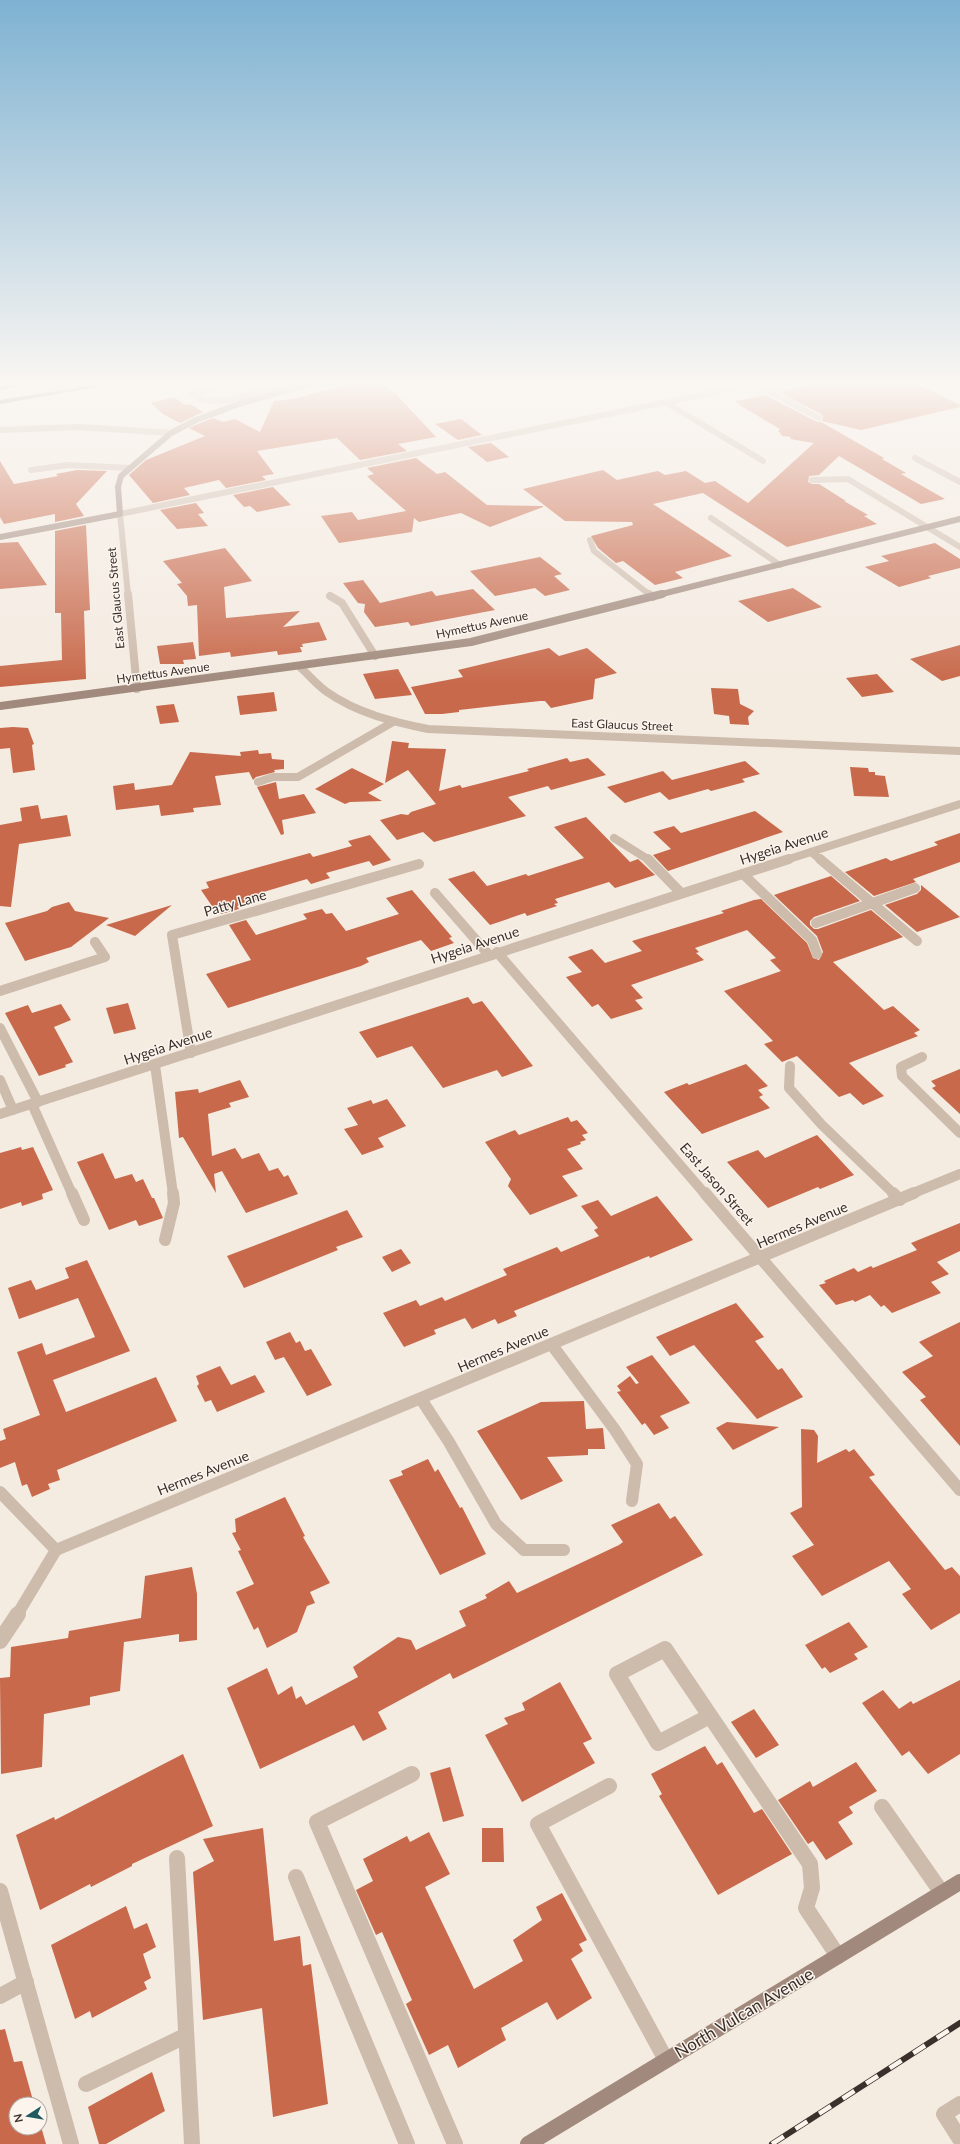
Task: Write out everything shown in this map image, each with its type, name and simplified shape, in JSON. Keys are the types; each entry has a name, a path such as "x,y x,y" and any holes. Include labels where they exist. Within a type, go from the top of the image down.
{"street":[{"name":"East Glaucus Street","path":"119,484 120,514 136,689"},
{"path":"0,537 266,484"},
{"path":"856,484 960,547"},
{"path":"711,518 780,565"},
{"name":"Hymettus Avenue","path":"0,706 300,667 471,642 960,519"},
{"path":"590,540 594,551 653,597"},
{"path":"330,596 342,603 375,656"},
{"name":"East Glaucus Street","path":"300,667 327,692 349,705 393,722 436,729 960,751"},
{"path":"258,782 273,777 298,777 393,722"},
{"name":"Hygeia Avenue","path":"0,1114 960,804"},
{"path":"614,838 646,857 681,894"},
{"path":"811,852 917,941"},
{"name":"Patty Lane","path":"191,1053 172,936 420,864"},
{"path":"743,874 804,931 812,940 817,954"},
{"path":"816,923 915,888"},
{"name":"East Jason Street","path":"435,893 493,954 761,1258 960,1490"},
{"path":"0,991 105,957 95,942"},
{"path":"0,1028 35,1103 84,1220"},
{"path":"922,1057 900,1067 902,1076 960,1133"},
{"path":"155,1064 174,1203 165,1240"},
{"path":"790,1066 789,1088 822,1125 900,1200"},
{"path":"0,1080 13,1110"},
{"name":"Hermes Avenue","path":"56,1550 552,1345 960,1174"},
{"path":"552,1345 615,1430 637,1464 632,1501"},
{"path":"421,1399 450,1442 496,1524 524,1550 564,1550"},
{"path":"0,1492 56,1550 26,1601 0,1640"},
{"path":"710,1716 658,1743 617,1674 665,1649 810,1864 812,1888 806,1908 838,1956"},
{"path":"412,1774 317,1822 455,2144"},
{"path":"609,1786 538,1824 666,2060"},
{"path":"882,1807 942,1893"},
{"path":"177,1858 185,2036 192,2144"},
{"path":"296,1877 407,2144"},
{"name":"North Vulcan Avenue","path":"528,2144 960,1882"},
{"path":"0,1891 71,2144"},
{"path":"0,1996 26,1982"},
{"path":"86,2084 185,2036"},
{"path":"960,2104 944,2114 960,2139"}],"building":[{"path":"0,484 95,484 76,504 84,516 55,522 55,514 4,524 0,517"},
{"path":"137,484 201,484 184,488 190,495 153,503"},
{"path":"223,484 246,484 226,488"},
{"path":"375,484 460,484 487,505 543,506 490,527 461,513 419,522 414,518 412,532 339,543 321,516 352,512 358,520 406,511"},
{"path":"544,484 720,484 748,503 769,484 819,484 868,515 864,516 877,524 787,547 703,493 653,504 732,556 675,572 683,578 655,585 623,561 616,563 598,548 591,536 633,525 632,522 565,521 523,489"},
{"path":"887,484 919,484 945,499 921,504"},
{"path":"273,487 291,505 257,512 250,506 244,507 233,495"},
{"path":"196,503 204,513 198,514 208,526 177,529 160,510"},
{"path":"86,525 90,610 84,611 86,679 0,687 0,666 62,660 61,613 55,613 55,531"},
{"path":"18,542 47,585 0,589 0,543"},
{"path":"935,543 960,559 960,568 928,576 931,578 899,587 865,567 889,561 881,556"},
{"path":"225,548 252,581 224,587 226,618 300,611 283,627 319,622 327,640 302,644 303,647 300,647 302,652 278,655 277,651 231,657 230,652 199,656 197,605 188,606 187,596 177,584 182,583 163,561"},
{"path":"540,557 562,574 554,576 570,590 545,596 535,588 495,596 470,571"},
{"path":"363,580 380,603 432,591 436,596 473,589 495,610 411,626 408,622 375,627 364,612 365,604 358,603 343,583"},
{"path":"793,588 822,607 768,622 738,601"},
{"path":"193,642 196,659 183,660 184,664 160,664 157,646"},
{"path":"960,645 960,676 942,681 910,659"},
{"path":"549,648 559,656 587,648 617,673 595,679 593,699 551,708 545,701 540,701 459,710 459,712 442,714 425,714 411,687 463,677 458,670"},
{"path":"398,669 412,695 375,699 363,674"},
{"path":"877,674 894,692 862,697 846,678"},
{"path":"711,688 738,689 740,704 754,711 748,717 749,725 730,724 729,716 714,714"},
{"path":"274,692 277,711 240,715 237,696"},
{"path":"174,704 179,722 160,724 156,706"},
{"path":"0,728 28,728 34,744 32,745 35,770 13,773 10,748 0,749"},
{"path":"392,741 409,743 408,748 446,749 439,791 460,785 462,788 529,771 527,769 567,758 570,762 588,758 606,775 551,790 548,786 508,797 526,816 434,842 423,832 397,840 380,820 401,814 408,815 411,812 436,804 408,770 385,783"},
{"path":"258,750 259,754 271,753 272,759 284,760 284,769 274,770 275,772 256,777 253,780 249,772 215,776 221,805 193,808 194,812 161,816 159,805 116,810 113,786 134,783 135,790 172,785 190,752 241,756 240,752"},
{"path":"745,761 760,774 742,779 745,782 711,791 708,789 669,800 660,792 625,803 607,787 663,771 672,780"},
{"path":"850,767 868,768 869,772 875,772 875,775 885,776 889,797 854,796"},
{"path":"352,768 384,784 368,793 382,801 350,802 345,804 315,789"},
{"path":"276,782 279,799 304,794 316,813 282,820 284,834 281,835 257,787"},
{"path":"38,805 41,819 67,815 71,836 19,844 11,907 0,906 0,825 22,821 20,808"},
{"path":"755,811 783,832 668,871 653,855 671,849 653,832 674,826 681,833"},
{"path":"586,817 630,862 638,859 655,875 615,888 609,882 555,899 558,903 554,904 557,906 527,916 525,913 490,925 448,879 474,871 487,886 526,874 528,876 584,858 554,827"},
{"path":"960,833 960,862 913,879 916,882 874,896 845,872 886,858 891,861 938,845 934,842"},
{"path":"370,835 391,860 373,866 369,861 326,873 330,878 311,884 307,879 260,893 264,898 237,906 239,909 221,914 216,908 214,909 201,890 209,888 206,882 310,853 313,857 352,846 348,841"},
{"path":"831,876 860,901 814,917 810,921 810,925 814,929 818,929 871,910 903,937 833,962 884,1010 893,1006 920,1030 914,1033 918,1036 849,1063 884,1096 863,1105 850,1093 839,1097 797,1056 782,1062 764,1044 773,1041 724,991 781,971 770,960 776,958 747,930 695,948 699,952 696,953 704,960 631,985 643,998 635,1000 643,1009 611,1019 598,1004 592,1007 566,977 582,972 568,957 592,949 605,963 642,951 632,941 724,913 721,911 761,899 807,943 813,958 819,960 823,952 817,936 774,895"},
{"path":"921,885 960,917 917,932 885,905 917,894 921,890"},
{"path":"412,890 452,937 449,938 454,943 431,951 421,940 366,958 369,962 361,966 228,1008 206,974 251,960 229,925 246,920 256,935 307,919 303,914 322,909 326,914 332,913 346,931 399,914 386,898"},
{"path":"69,902 75,911 109,918 71,947 25,961 5,923 47,911 52,907"},
{"path":"172,905 135,936 106,925"},
{"path":"468,997 473,1004 482,1001 533,1066 502,1077 497,1070 443,1088 412,1046 377,1058 359,1032"},
{"path":"128,1003 136,1029 114,1034 106,1008"},
{"path":"61,1004 71,1020 54,1027 73,1062 65,1065 66,1067 39,1076 5,1013 28,1005 32,1013"},
{"path":"746,1064 768,1086 758,1090 763,1095 759,1097 770,1108 702,1134 664,1092 687,1083 689,1085"},
{"path":"960,1069 960,1114 932,1088 936,1086 931,1081"},
{"path":"240,1080 249,1097 229,1103 231,1107 208,1114 212,1156 235,1148 242,1159 259,1153 269,1171 278,1168 284,1177 288,1175 298,1194 246,1213 222,1171 214,1174 216,1193 183,1137 179,1138 175,1092 198,1089 199,1093"},
{"path":"387,1099 406,1126 378,1138 384,1147 362,1155 344,1129 358,1125 347,1108 371,1100 373,1104"},
{"path":"568,1117 571,1122 577,1120 588,1133 582,1135 586,1140 580,1142 581,1144 567,1149 583,1169 562,1176 578,1196 530,1215 508,1186 511,1179 485,1142 515,1130 519,1135"},
{"path":"817,1135 854,1175 820,1189 818,1187 768,1208 727,1162 758,1150 765,1158"},
{"path":"21,1147 22,1150 33,1147 53,1190 42,1194 43,1199 22,1206 21,1202 0,1209 0,1153"},
{"path":"103,1153 115,1179 132,1174 136,1182 143,1179 163,1218 139,1226 136,1220 109,1230 77,1162"},
{"path":"657,1196 693,1240 650,1258 649,1256 514,1311 517,1316 498,1324 495,1319 472,1329 465,1318 434,1330 436,1334 404,1347 383,1313 416,1300 420,1306 442,1297 445,1301 507,1275 503,1269 557,1247 561,1252 599,1236 594,1230 598,1228 581,1206 598,1200 611,1216"},
{"path":"347,1210 363,1237 336,1247 338,1250 244,1288 227,1256"},
{"path":"960,1223 960,1251 937,1262 949,1274 931,1282 941,1293 892,1313 884,1305 881,1307 870,1295 855,1302 853,1300 836,1305 819,1285 826,1283 824,1281 854,1268 858,1272 871,1266 873,1268 917,1250 911,1243"},
{"path":"401,1249 411,1263 392,1272 382,1257"},
{"path":"87,1260 130,1351 53,1380 66,1412 156,1377 177,1421 57,1470 60,1480 48,1484 50,1489 32,1497 27,1484 22,1486 15,1462 0,1468 0,1441 6,1439 3,1429 40,1415 17,1352 42,1343 46,1355 95,1337 78,1298 19,1319 8,1288 31,1280 36,1290 69,1278 65,1268"},
{"path":"736,1303 764,1337 755,1341 778,1370 782,1368 803,1397 757,1419 694,1345 670,1356 656,1337"},
{"path":"960,1322 960,1446 920,1400 926,1397 902,1372 933,1356 919,1342"},
{"path":"290,1332 296,1343 300,1341 305,1351 311,1349 332,1385 307,1396 284,1357 275,1360 266,1342"},
{"path":"652,1355 690,1403 660,1416 669,1428 654,1435 645,1423 642,1425 617,1392 621,1391 617,1386 630,1376 636,1384 639,1383 626,1367"},
{"path":"220,1366 231,1385 255,1375 265,1392 217,1412 211,1400 205,1402 197,1386 199,1384 196,1376"},
{"path":"584,1401 586,1429 603,1428 605,1449 588,1449 588,1455 547,1457 563,1481 521,1500 477,1431 541,1402"},
{"path":"727,1422 779,1427 733,1450 716,1428"},
{"path":"801,1429 814,1430 818,1436 817,1463 846,1449 849,1452 854,1449 875,1475 869,1477 945,1570 952,1567 960,1576 960,1613 931,1630 902,1594 911,1589 889,1561 822,1596 792,1556 814,1545 790,1513 802,1507"},
{"path":"428,1459 435,1472 438,1469 460,1508 462,1507 486,1554 440,1575 389,1480 403,1475 401,1471"},
{"path":"285,1497 305,1536 303,1537 330,1583 310,1592 315,1603 307,1606 297,1632 267,1648 258,1627 254,1630 236,1592 254,1584 238,1551 241,1550 232,1533 236,1532 235,1519"},
{"path":"659,1503 670,1519 675,1516 703,1555 453,1679 450,1673 378,1712 387,1729 363,1741 354,1725 260,1769 227,1688 267,1668 278,1695 292,1686 296,1699 301,1696 306,1705 358,1677 353,1667 398,1637 411,1640 416,1650 466,1626 459,1611 487,1598 485,1595 509,1581 517,1593 619,1545 623,1542 611,1525"},
{"path":"192,1567 197,1594 197,1640 179,1642 179,1634 124,1642 120,1691 90,1697 90,1705 44,1714 42,1767 1,1774 0,1678 10,1677 11,1647 68,1638 69,1631 141,1618 145,1576"},
{"path":"849,1622 868,1647 854,1654 858,1659 830,1673 825,1667 822,1669 805,1645"},
{"path":"960,1680 960,1754 928,1774 909,1751 902,1756 862,1703 883,1690 899,1709 911,1701 913,1704"},
{"path":"560,1682 592,1739 583,1743 595,1763 522,1802 485,1735 508,1724 504,1718 525,1710 522,1703"},
{"path":"754,1709 779,1745 756,1758 731,1722"},
{"path":"705,1746 717,1765 722,1762 754,1813 762,1809 792,1854 718,1895 659,1796 662,1794 651,1774"},
{"path":"183,1754 213,1826 132,1864 132,1866 91,1887 90,1884 40,1910 16,1835 54,1817 55,1820"},
{"path":"856,1762 877,1791 849,1807 853,1813 838,1822 853,1844 826,1860 813,1841 808,1844 778,1800 810,1781 813,1787"},
{"path":"450,1767 464,1816 443,1822 430,1773"},
{"path":"263,1828 274,1941 300,1936 303,1966 311,1964 328,2104 273,2117 262,2008 203,2020 193,1872 214,1861 203,1839"},
{"path":"482,1828 503,1828 504,1862 482,1862"},
{"path":"429,1832 450,1874 425,1887 474,1989 523,1961 513,1940 542,1920 536,1907 562,1893 587,1940 579,1944 583,1951 571,1959 592,1998 557,2020 547,2002 501,2028 506,2040 458,2068 448,2045 429,2055 406,2004 412,2000 382,1932 376,1935 356,1890 373,1881 363,1859 407,1836 410,1842"},
{"path":"126,1906 134,1929 147,1923 156,1947 143,1954 151,1978 144,1982 147,1989 92,2018 90,2011 75,2019 51,1945"},
{"path":"5,2029 14,2062 22,2061 32,2096 8,2096 8,2136 44,2136 46,2144 0,2144 0,2030"},
{"path":"152,2072 165,2111 106,2144 99,2144 88,2107"}],"railway":[{"path":"772,2144 960,2023"}]}
